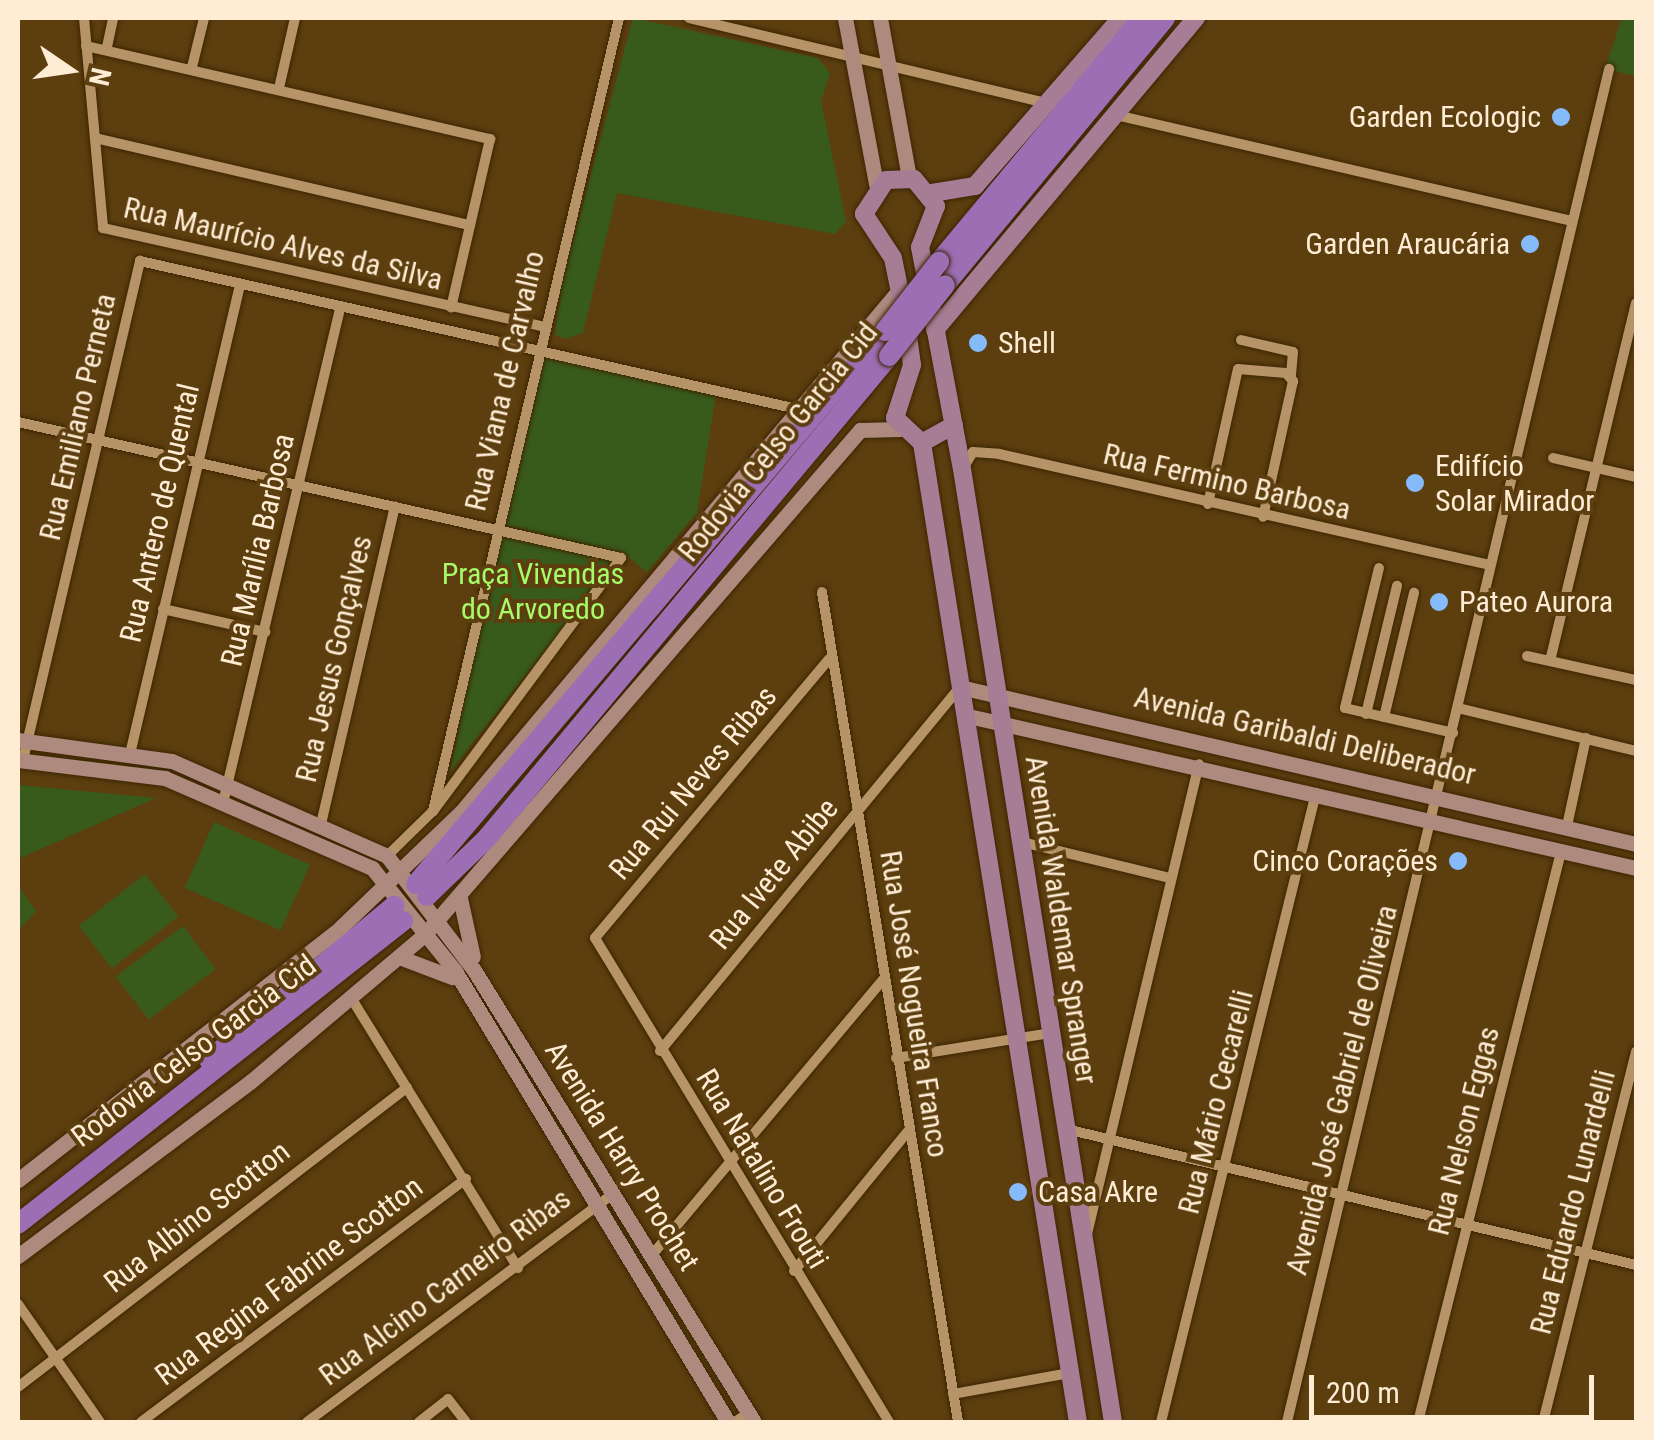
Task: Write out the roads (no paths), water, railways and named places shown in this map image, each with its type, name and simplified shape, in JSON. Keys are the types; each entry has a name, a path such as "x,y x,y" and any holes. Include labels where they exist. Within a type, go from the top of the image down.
{"highway":[{"name":"Rodovia Celso Garcia Cid","path":"414,884 885,331 1142,18"},
{"name":"Rodovia Celso Garcia Cid","path":"414,884 487,838 1165,18"},
{"name":"Rodovia Celso Garcia Cid","path":"18,1208 390,909"},
{"name":"Rodovia Celso Garcia Cid","path":"18,1224 390,909"}],"main road":[{"path":"954,426 922,443 900,429 895,405 912,366 893,258 864,214 876,184 909,178 932,193 975,186 1120,18"},
{"path":"935,330 1196,18"},
{"name":"Avenida Waldemar Spranger","path":"932,193 920,247 962,469 1113,1422"},
{"name":"Avenida Waldemar Spranger","path":"922,443 1078,1422"}],"street":[{"path":"192,67 204,18"},
{"path":"279,88 295,18"},
{"name":"Rua Viana de Carvalho","path":"433,811 542,326 619,18"},
{"path":"690,18 1048,103"},
{"path":"845,18 876,184"},
{"path":"880,18 909,178"},
{"path":"84,23 112,23 107,46"},
{"name":"Rua Maurício Alves da Silva","path":"84,23 102,228 542,326"},
{"path":"86,46 107,46 490,139 451,308"},
{"name":"Avenida José Gabriel de Oliveira","path":"1287,1422 1439,798 1608,68"},
{"path":"1116,116 1571,221"},
{"path":"94,138 470,225"},
{"name":"Rua Emiliano Perneta","path":"20,760 140,261 240,285"},
{"path":"240,285 538,346 797,408"},
{"name":"Rua Antero de Quental","path":"130,754 240,285"},
{"name":"Rodovia Celso Garcia Cid","path":"18,1180 228,1020 340,928 390,909 386,886 414,884 476,794 900,289"},
{"path":"1550,661 1636,302"},
{"name":"Rua Marília Barbosa","path":"223,802 340,308"},
{"path":"1241,340 1292,352 1291,376 1264,517"},
{"path":"1208,504 1238,369 1291,376"},
{"path":"18,422 99,436 621,558 433,811 386,856"},
{"name":"Rodovia Celso Garcia Cid","path":"18,1256 353,1001 431,928 502,854 860,430 900,429"},
{"name":"Rua Fermino Barbosa","path":"962,469 981,451 1490,566"},
{"path":"1554,458 1636,477"},
{"name":"Rua Jesus Gonçalves","path":"321,824 396,506"},
{"path":"1379,568 1346,708 1453,733"},
{"path":"1366,714 1397,586"},
{"name":"Rua José Nogueira Franco","path":"822,592 829,659 859,810 883,980 958,1422"},
{"path":"1384,717 1414,593"},
{"path":"164,609 266,632"},
{"path":"1527,656 1636,680"},
{"name":"Rua Rui Neves Ribas","path":"596,938 829,659"},
{"name":"Avenida Garibaldi Deliberador","path":"960,688 996,690 1636,844"},
{"name":"Rua Ivete Abibe","path":"660,1050 960,688"},
{"path":"1458,708 1636,751"},
{"path":"925,729 964,715"},
{"name":"Avenida Garibaldi Deliberador","path":"964,715 1002,717 1636,868"},
{"path":"1567,826 1586,738"},
{"path":"22,740 130,754 228,783 321,824 386,856 414,884 431,928"},
{"path":"20,760 165,778 372,868 431,928"},
{"path":"1084,1247 1199,763"},
{"name":"Rua Mário Cecarelli","path":"1162,1422 1316,792"},
{"path":"1022,842 1170,878"},
{"name":"Rua Nelson Eggas","path":"1418,1422 1561,852"},
{"path":"372,868 390,909"},
{"path":"460,898 472,984"},
{"name":"Avenida Harry Prochet","path":"431,928 614,1193 652,1254 742,1420"},
{"name":"Rua Natalino Frouti","path":"596,938 660,1050 889,1422"},
{"path":"399,958 430,961 472,984"},
{"path":"652,1254 731,1166 883,980"},
{"name":"Avenida Harry Prochet","path":"472,984 598,1203 742,1420"},
{"path":"353,1001 518,1268"},
{"path":"896,1058 1051,1033"},
{"name":"Rua Eduardo Lunardelli","path":"1543,1422 1636,1052"},
{"name":"Rua Albino Scotton","path":"18,1387 407,1087"},
{"path":"1066,1129 1344,1192 1636,1265"},
{"path":"794,1271 908,1132"},
{"name":"Rua Regina Fabrine Scotton","path":"141,1422 466,1179"},
{"name":"Rua Alcino Carneiro Ribas","path":"307,1422 614,1193"},
{"path":"18,1304 100,1422"},
{"path":"953,1394 1070,1373"},
{"path":"419,1422 448,1399 466,1422"}],"place":[{"name":"Garden Ecologic","path":"1561,117"},
{"name":"Garden Araucária","path":"1530,244"},
{"name":"Shell","path":"978,343"},
{"name":"Edifício Solar Mirador","path":"1415,483"},
{"name":"Pateo Aurora","path":"1439,602"},
{"name":"Cinco Corações","path":"1458,861"},
{"name":"Casa Akre","path":"1018,1192"}],"park label":[{"name":"Praça Vivendas do Arvoredo","path":"533,591"}]}
